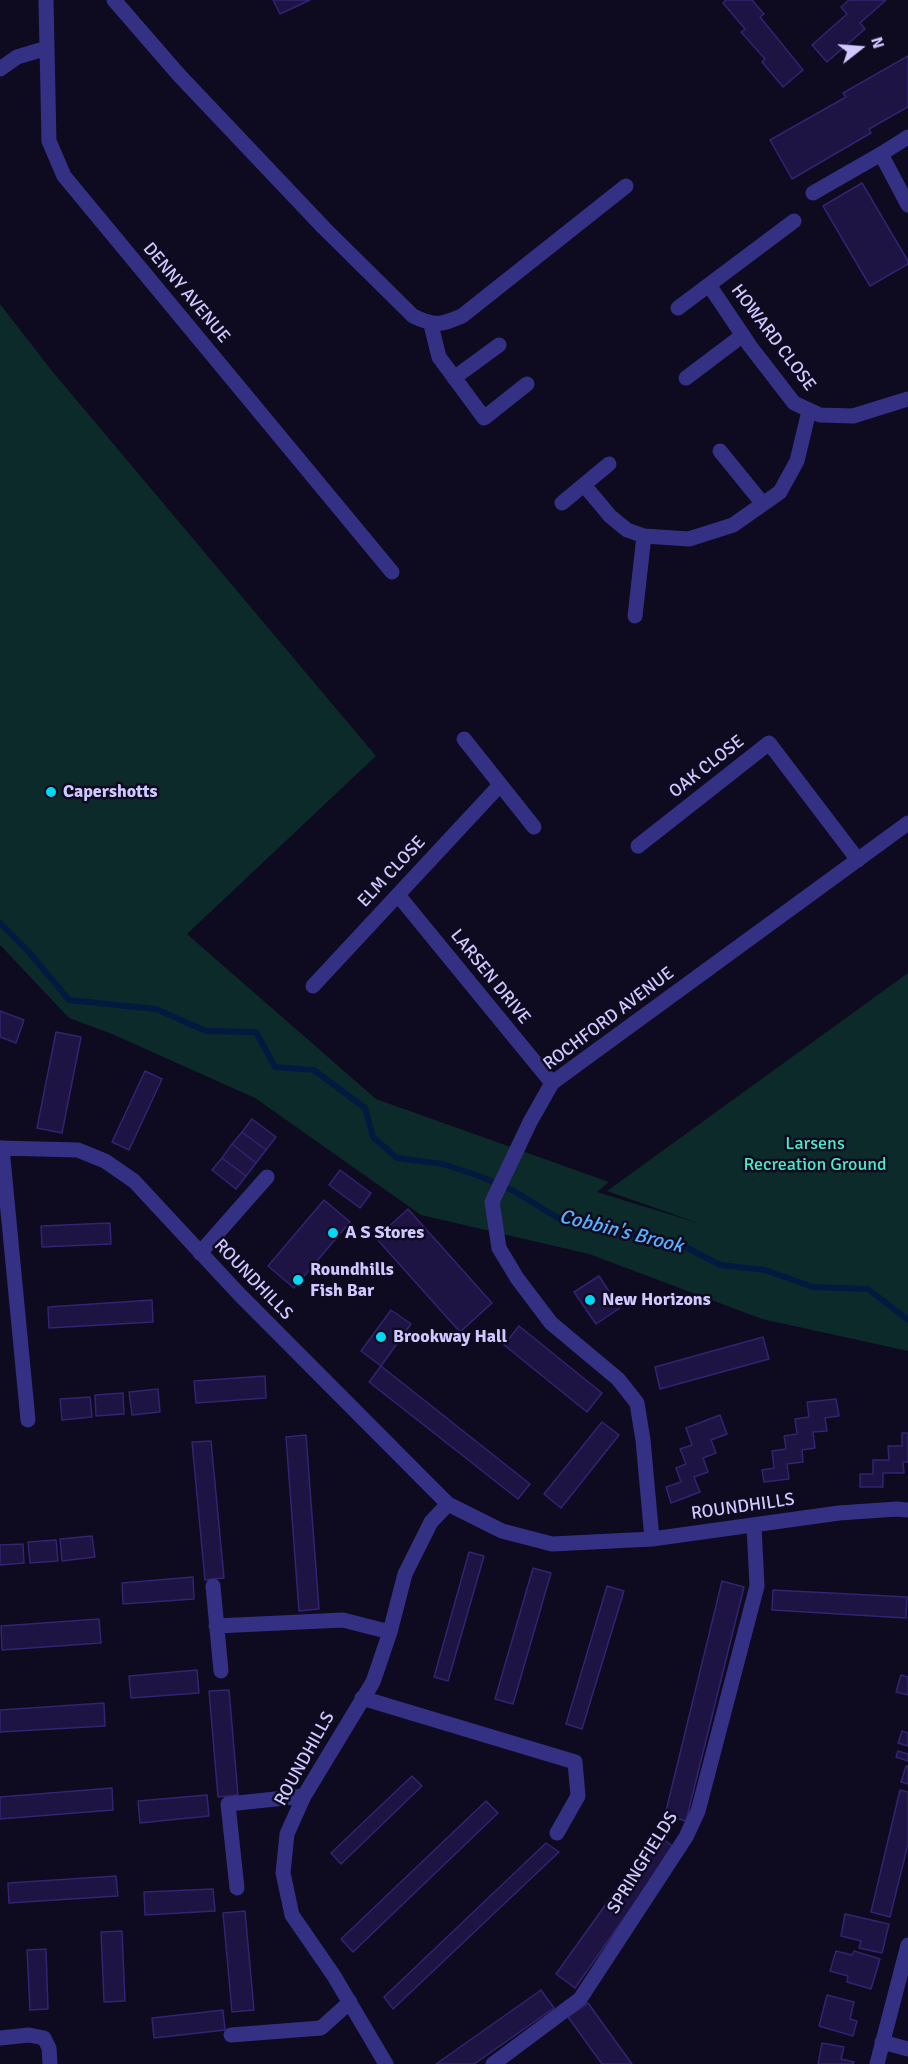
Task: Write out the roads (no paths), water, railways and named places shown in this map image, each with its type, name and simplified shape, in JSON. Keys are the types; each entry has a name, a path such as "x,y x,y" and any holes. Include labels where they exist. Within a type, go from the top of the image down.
{"street":[{"name":"DENNY AVENUE","path":"46,0 49,141 64,176 392,572"},
{"path":"114,0 178,75 324,228 413,316 431,325 462,316 627,186"},
{"path":"0,69 17,57 47,48"},
{"path":"813,193 908,137"},
{"path":"881,154 908,205"},
{"name":"HOWARD CLOSE","path":"678,308 794,221"},
{"name":"HOWARD CLOSE","path":"709,285 794,403 820,415 854,416 908,399"},
{"path":"431,325 439,357 484,418 527,384"},
{"path":"686,378 743,335"},
{"path":"454,378 499,345"},
{"name":"HOWARD CLOSE","path":"584,485 610,516 627,530 644,536 689,539 733,525 780,492 797,461 809,411"},
{"path":"720,451 764,504"},
{"path":"562,503 609,464"},
{"path":"635,616 644,536"},
{"path":"464,739 534,827"},
{"name":"OAK CLOSE","path":"638,846 769,743 858,860"},
{"name":"ELM CLOSE","path":"313,986 500,785"},
{"name":"ROCHFORD AVENUE","path":"652,1539 637,1403 618,1379 551,1323 517,1278 499,1248 492,1202 530,1122 552,1083 908,823"},
{"name":"LARSEN DRIVE","path":"398,895 552,1083"},
{"path":"1,1148 28,1420"},
{"name":"ROUNDHILLS","path":"1,1148 78,1150 105,1161 134,1181 200,1253 448,1504 502,1531 552,1544 652,1539 839,1513 908,1510"},
{"path":"200,1253 267,1177"},
{"name":"ROUNDHILLS","path":"386,2064 350,2002 291,1915 283,1873 287,1834 304,1796 373,1683 390,1632 405,1574 431,1522 448,1504"},
{"name":"SPRINGFIELDS","path":"493,2064 580,1999 686,1837 698,1811 757,1586 754,1526"},
{"path":"213,1586 221,1671"},
{"path":"216,1626 342,1620 390,1632"},
{"path":"362,1698 575,1762 578,1796 557,1833"},
{"path":"237,1888 228,1804 304,1796"},
{"path":"876,2064 908,1945"},
{"path":"231,2036 321,2028 350,2002"},
{"path":"0,2038 29,2035 44,2038 49,2048 50,2064"},
{"path":"882,2042 908,2049"}],"waterway":[{"name":"Cobbin's Brook","path":"0,923 30,953 69,1000 156,1009 206,1031 256,1032 275,1067 314,1070 365,1108 373,1137 397,1158 443,1164 514,1191 558,1218 680,1244 720,1265 765,1270 813,1287 868,1289 908,1320"}],"place":[{"name":"Capershotts","path":"51,792"},
{"name":"A S Stores","path":"333,1233"},
{"name":"Roundhills Fish Bar","path":"298,1280"},
{"name":"New Horizons","path":"590,1300"},
{"name":"Brookway Hall","path":"381,1337"}],"park label":[{"name":"Larsens Recreation Ground","path":"815,1154"}]}
